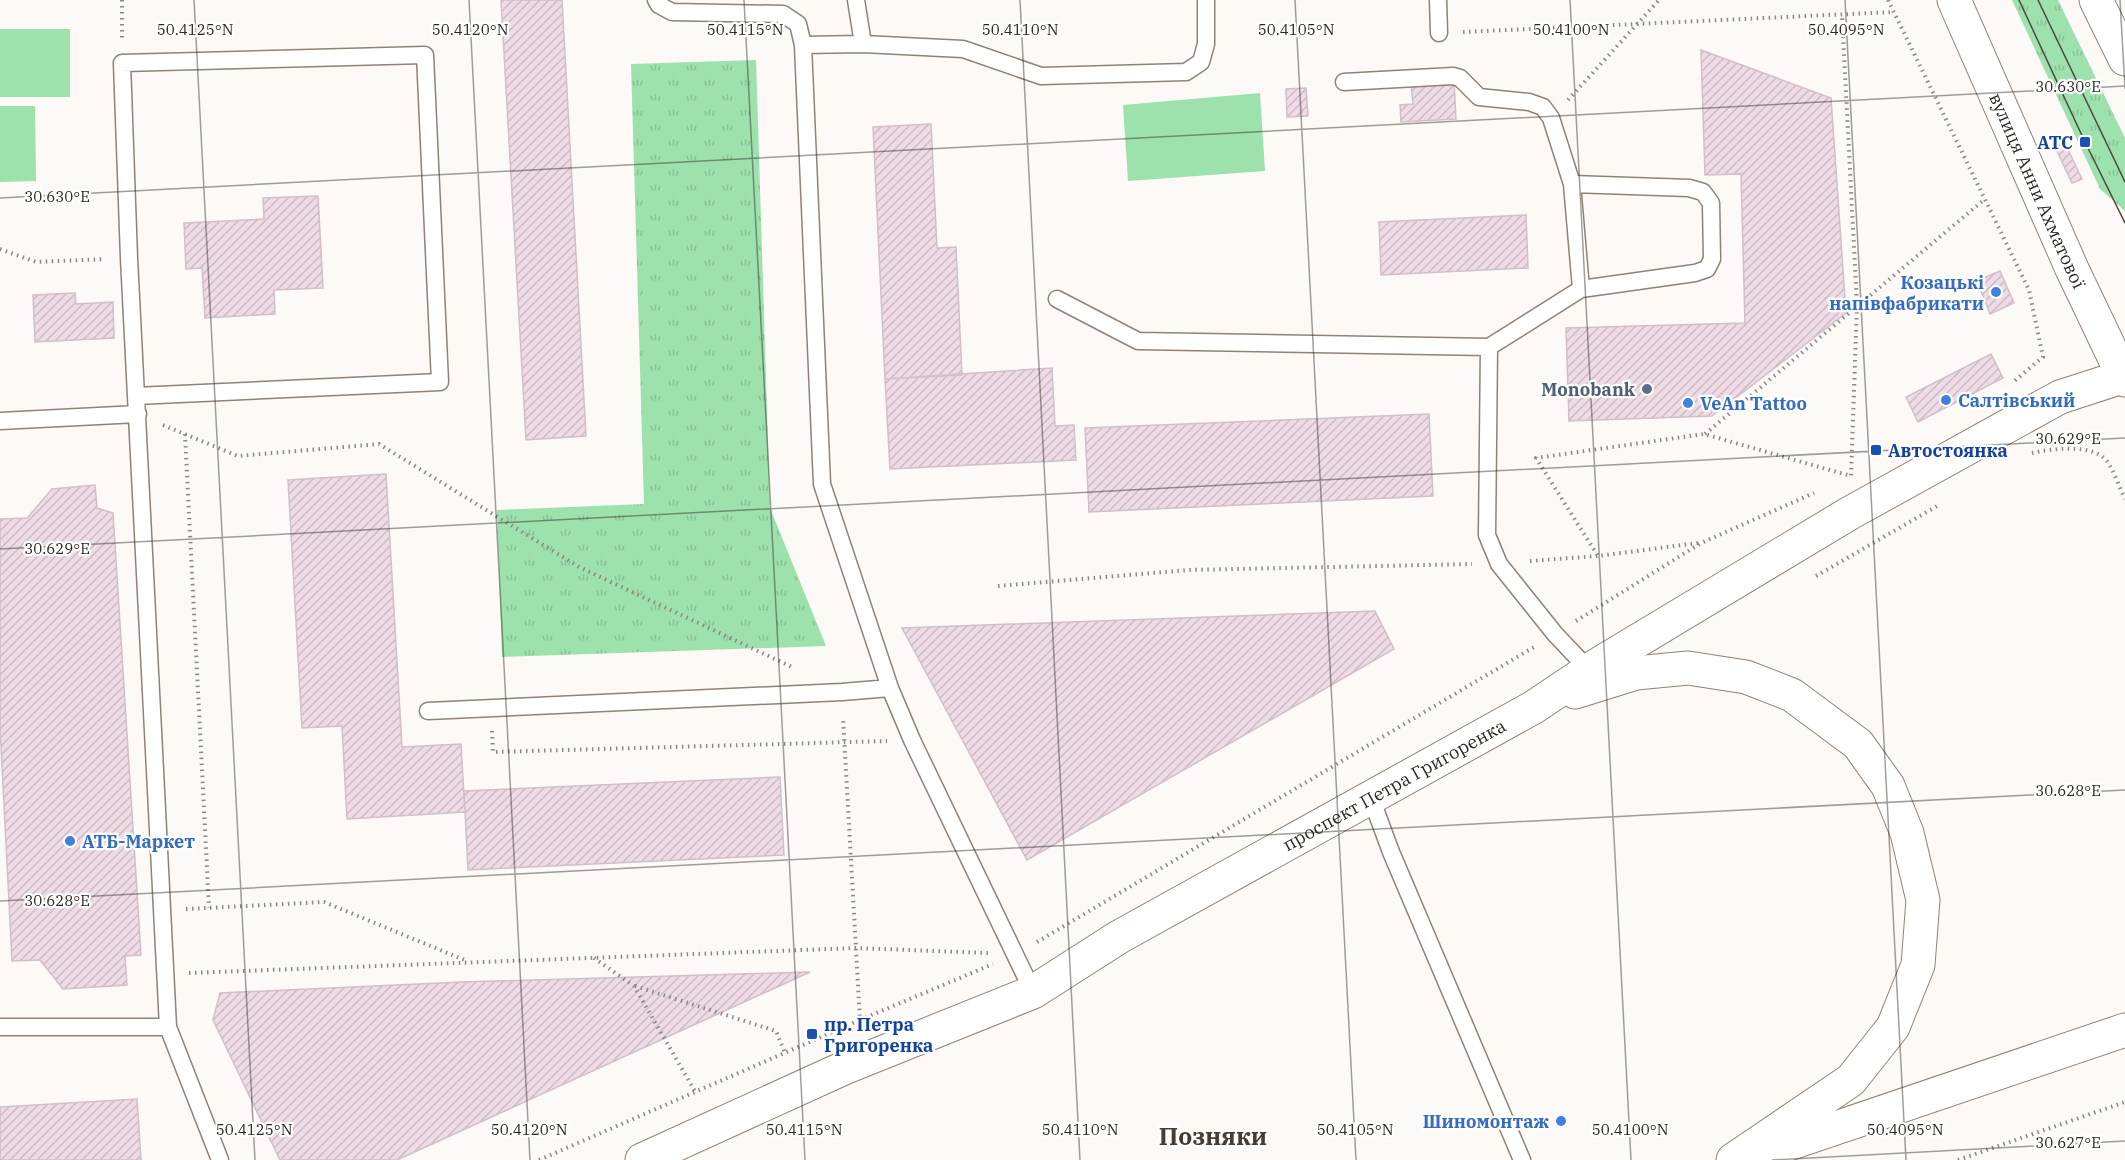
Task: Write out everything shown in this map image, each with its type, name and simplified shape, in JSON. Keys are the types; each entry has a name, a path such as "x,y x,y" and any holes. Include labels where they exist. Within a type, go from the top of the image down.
{"main road":[{"name":"вулиця Анни Ахматової","path":"1954,0 2072,269 2125,377"},
{"path":"2096,0 2125,60"},
{"name":"проспект Петра Григоренка","path":"642,1160 844,1068 1033,992 1119,937 1540,703 1589,670 1850,513 2060,396 2125,377"},
{"path":"1540,703 1636,673 1688,668 1746,677 1792,695 1858,744 1888,786 1907,833 1923,900 1918,964 1893,1027 1851,1080 1733,1160"},
{"path":"1741,1160 2125,1030"}],"lane":[{"path":"656,0 659,5 672,12 783,14 798,24 803,45 822,484 890,688 912,740 1033,992"},
{"path":"856,0 863,44"},
{"path":"803,45 863,44 963,49 1041,76 1186,72 1201,62 1206,44 1206,0"},
{"path":"1438,0 1439,33"},
{"path":"136,396 440,382 425,55 122,63 129,258 168,1027 220,1160"},
{"path":"1344,82 1454,76 1460,78 1479,97 1529,102 1543,107 1551,118 1572,184 1581,289"},
{"path":"1057,299 1138,341 1489,347 1581,289 1695,273 1707,269 1712,259 1711,203 1703,192 1689,188 1572,184"},
{"path":"1489,347 1487,535 1499,564 1555,634 1589,670"},
{"path":"0,422 138,414"},
{"path":"428,711 890,688"},
{"path":"1371,798 1391,852 1522,1160"},
{"path":"0,1027 168,1027"}],"path":[{"path":"122,0 122,63"},
{"path":"1551,118 1659,0"},
{"path":"1888,0 2029,290 2043,357 2011,384"},
{"path":"1439,33 1636,26 1894,12"},
{"path":"1842,15 1857,306 1851,476"},
{"path":"1704,434 1985,199"},
{"path":"0,249 36,262 129,258"},
{"path":"138,414 238,456 379,444 579,567 756,648 842,692 860,1020"},
{"path":"185,434 209,908"},
{"path":"1598,556 1536,458 1704,434 1851,476"},
{"path":"2024,455 2067,448 2091,452 2106,459 2125,499"},
{"path":"1841,481 1861,471"},
{"path":"539,1160 1016,954 1555,634 1701,543 1819,490"},
{"path":"1808,580 1946,501"},
{"path":"998,586 1188,570 1499,564 1598,556 1701,543"},
{"path":"491,708 493,752 912,740"},
{"path":"162,911 324,902 470,962"},
{"path":"165,973 856,948 1016,954"},
{"path":"594,958 634,986 776,1031 785,1053"},
{"path":"634,986 696,1092"},
{"path":"1958,1160 2125,1102"}],"green space":[{"path":"2012,0 2058,0 2125,138 2125,211 2100,189"},
{"path":"0,29 70,29 70,97 0,97"},
{"path":"756,60 770,508 826,646 502,657 497,510 644,504 631,64"},
{"path":"1260,93 1265,171 1128,181 1123,105"},
{"path":"0,106 35,106 36,181 0,182"}],"building":[{"path":"501,0 562,0 586,436 526,440"},
{"path":"1701,50 1831,98 1846,313 1712,416 1569,421 1566,328 1745,323 1741,174 1705,175"},
{"path":"1454,81 1456,119 1401,122 1400,105 1413,104 1411,84"},
{"path":"1306,88 1308,116 1287,117 1286,89"},
{"path":"931,124 937,248 956,247 962,375 885,379 873,127"},
{"path":"2065,143 2082,179 2072,183 2055,147"},
{"path":"318,196 323,288 274,290 275,314 205,318 202,268 186,269 184,223 264,219 263,198"},
{"path":"1526,215 1528,268 1381,275 1379,222"},
{"path":"2000,271 2014,303 1990,314 1977,281"},
{"path":"75,293 76,304 113,302 114,338 35,342 33,295"},
{"path":"1991,354 2003,378 1918,422 1906,397"},
{"path":"1052,368 1055,426 1074,425 1076,460 890,469 885,379"},
{"path":"1429,414 1433,496 1089,512 1085,428"},
{"path":"386,474 402,747 461,744 465,812 347,819 342,726 302,728 288,480"},
{"name":"АТБ-Маркет","path":"95,485 97,508 113,513 141,955 125,956 127,985 63,989 40,960 12,961 0,727 0,519 27,518 52,489"},
{"path":"1375,611 1394,649 1027,860 902,628"},
{"path":"780,777 784,855 468,870 464,791"},
{"path":"810,972 397,1160 280,1160 213,1020 220,993 462,982"},
{"path":"137,1099 141,1160 0,1160 0,1107"}],"tram line":[{"path":"2019,0 2125,223"},
{"path":"2038,0 2125,182"}],"place":[{"name":"АТС","path":"2085,142"},
{"name":"Козацькі напівфабрикати","path":"1996,292"},
{"name":"Monobank","path":"1647,389"},
{"name":"Салтівський","path":"1946,400"},
{"name":"VeAn Tattoo","path":"1688,403"},
{"name":"Автостоянка","path":"1876,450"},
{"name":"АТБ-Маркет","path":"70,841"},
{"name":"пр. Петра Григоренка","path":"812,1034"},
{"name":"Шиномонтаж","path":"1561,1121"}],"district":[{"name":"Позняки","path":"1213,1136"}]}
